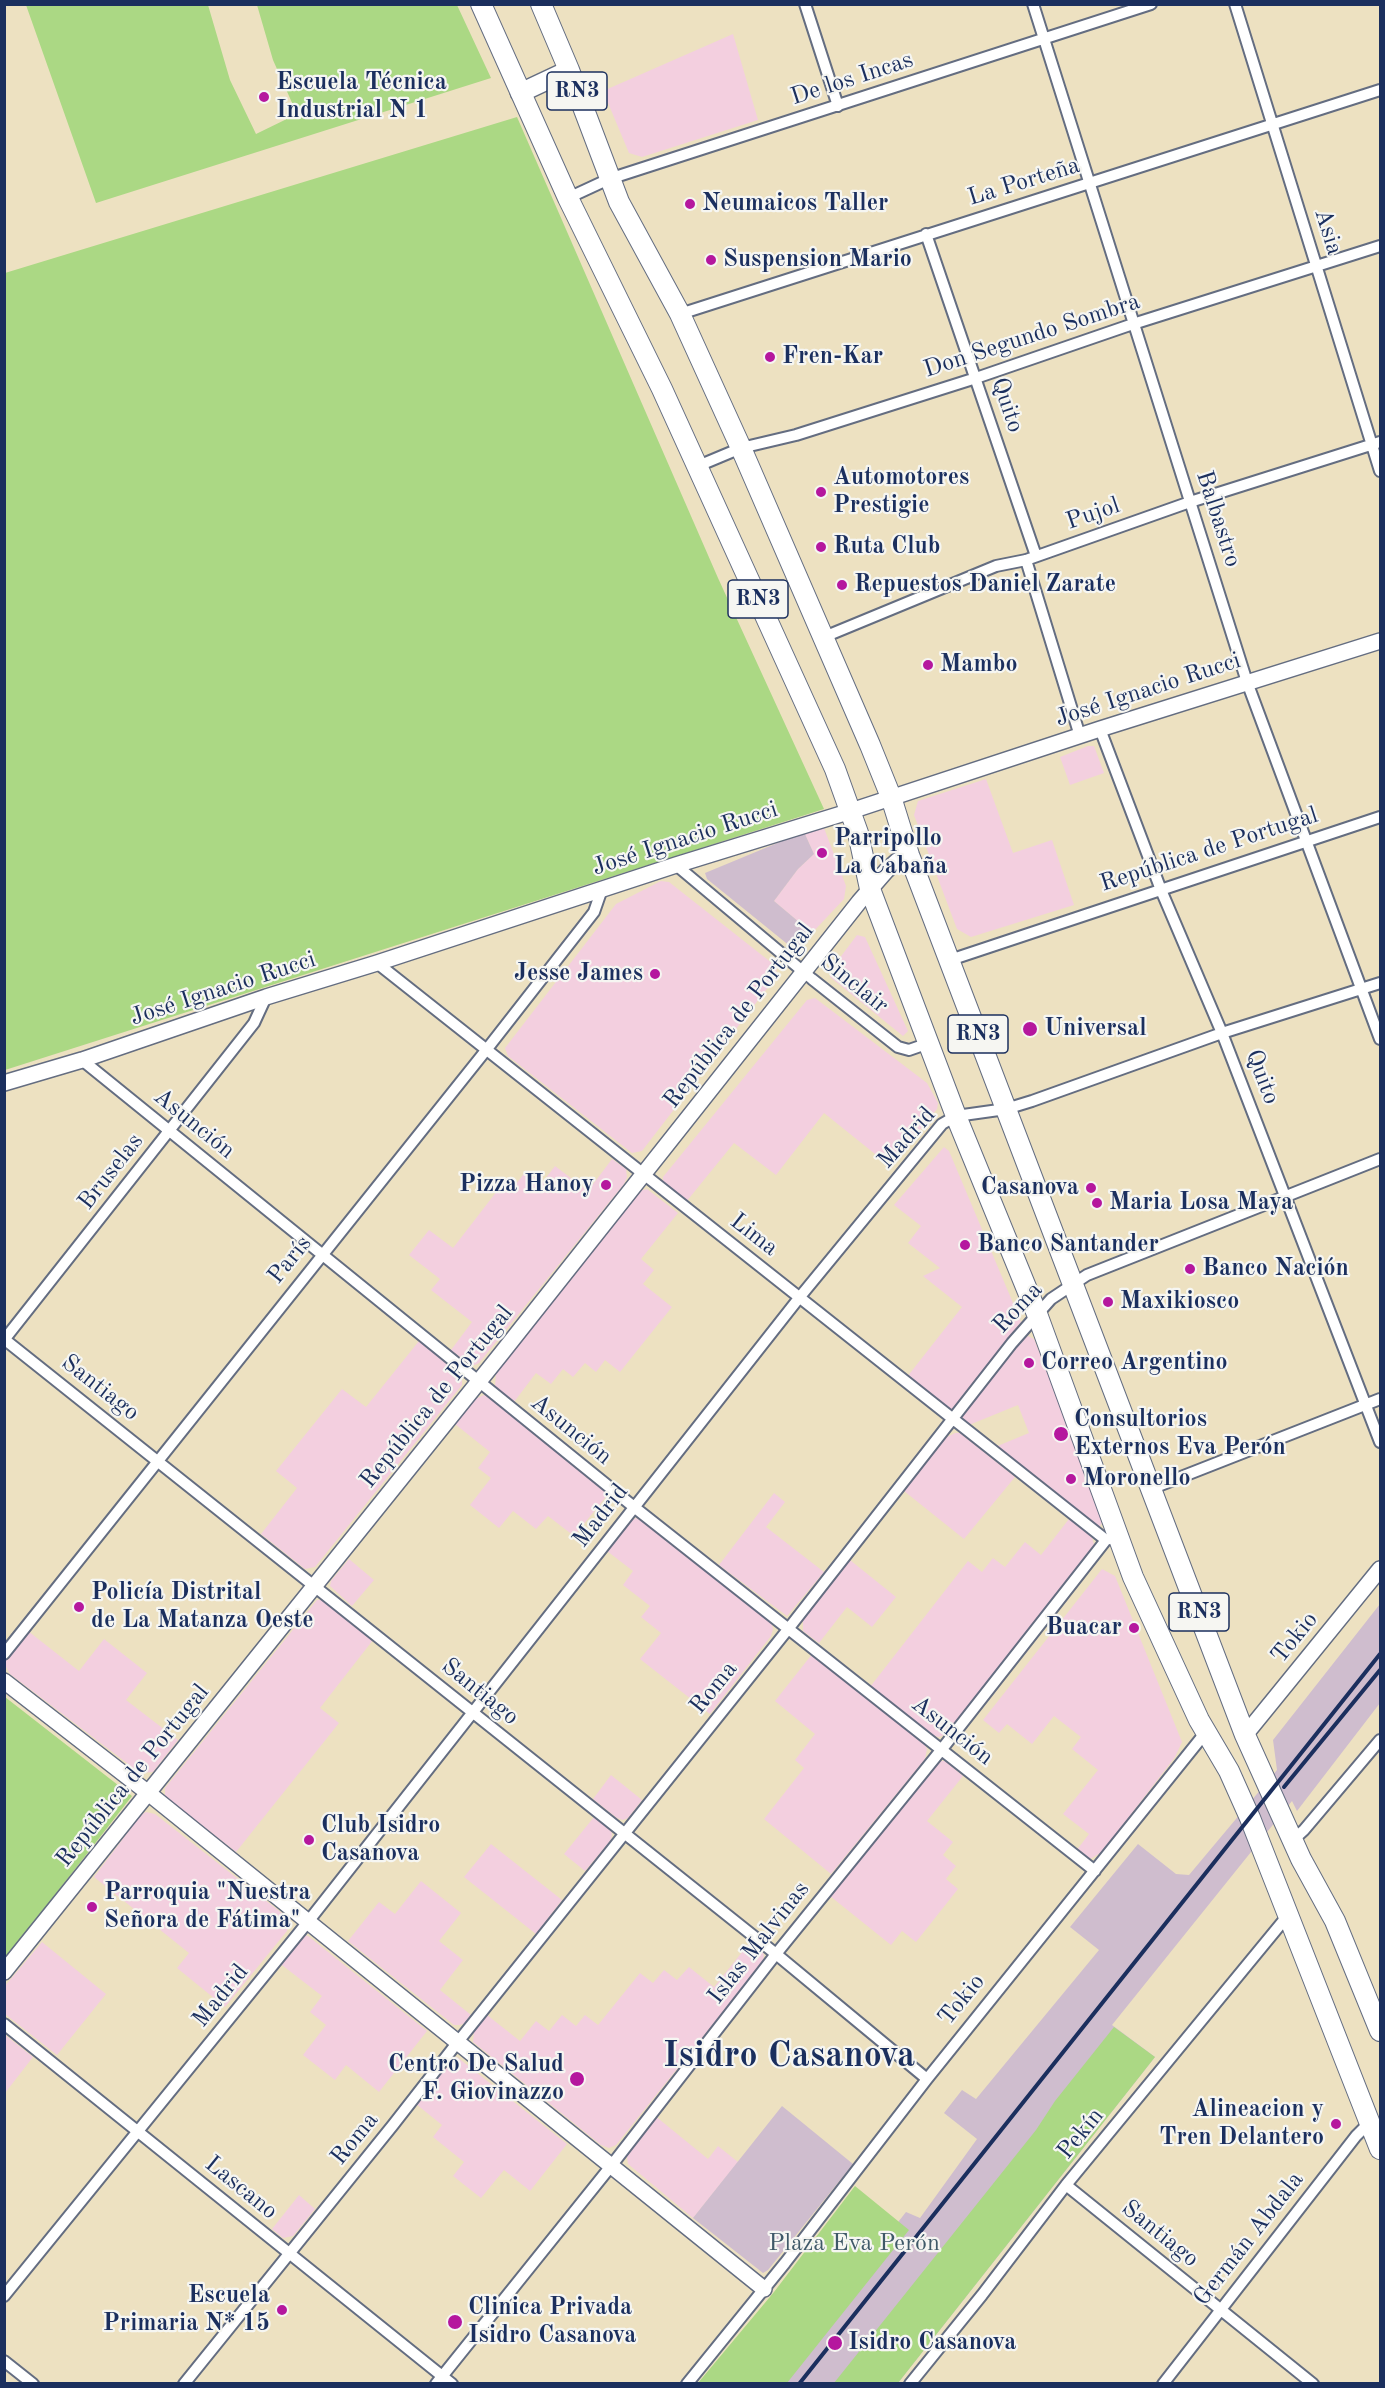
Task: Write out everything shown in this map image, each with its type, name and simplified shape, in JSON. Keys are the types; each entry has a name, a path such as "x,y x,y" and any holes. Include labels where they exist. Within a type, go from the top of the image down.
{"highway":[{"name":"RN3","path":"481,4 568,198 701,465 835,769 851,811 870,889 956,1116 1037,1314 1112,1538 1133,1577 1206,1732 1229,1771 1289,1914 1380,2149"},
{"name":"RN3","path":"541,4 569,70 619,202 680,314 824,637 891,797 909,855 1153,1488 1245,1735 1300,1859 1335,1921 1380,2031"}],"main road":[{"path":"519,93 569,70"}],"street":[{"path":"805,4 838,106"},
{"name":"Balbastro","path":"1033,4 1247,682 1380,1039"},
{"name":"De los Incas","path":"568,198 609,179 1151,4"},
{"name":"Asia","path":"1235,4 1316,267 1376,443 1380,471"},
{"name":"La Porteña","path":"680,314 1380,90"},
{"name":"Quito","path":"926,234 976,378 1031,558 1080,736"},
{"name":"Don Segundo Sombra","path":"701,465 741,448 796,435 976,378 1133,324 1380,246"},
{"name":"Pujol","path":"824,637 996,566 1031,558 1190,502 1376,443"},
{"name":"José Ignacio Rucci","path":"4,1083 82,1060 266,997 676,865 1380,641"},
{"name":"Quito","path":"1100,729 1161,890 1222,1033 1380,1442"},
{"name":"República de Portugal","path":"950,960 1380,817"},
{"name":"República de Portugal","path":"4,1972 478,1382 804,970 870,889 892,866 909,855"},
{"name":"Sinclair","path":"676,865 812,979 898,1047 909,1050 929,1043"},
{"name":"París","path":"4,1654 488,1049 594,912 602,889"},
{"name":"Lima","path":"377,963 799,1298 1112,1538"},
{"name":"Madrid","path":"4,2296 307,1923 799,1298 942,1124 956,1116 1006,1109 1222,1033 1380,983"},
{"name":"Bruselas","path":"5,1340 254,1023 266,997"},
{"name":"Asunción","path":"82,1060 634,1507 1095,1871"},
{"name":"Roma","path":"184,2384 1051,1299 1087,1275 1380,1159"},
{"name":"Santiago","path":"5,1340 776,1954 927,2079"},
{"path":"1153,1488 1380,1399"},
{"name":"Islas Malvinas","path":"440,2380 776,1954 1112,1538"},
{"name":"Tokio","path":"1245,1735 1380,1569"},
{"path":"4,1681 147,1792 764,2289"},
{"name":"Tokio","path":"687,2384 927,2079 1206,1732"},
{"path":"1293,1840 1376,1750 1380,1740"},
{"name":"Pekín","path":"910,2384 1066,2186 1289,1914"},
{"name":"Lascano","path":"4,2024 289,2254 440,2380 452,2384"},
{"name":"Germán Abdala","path":"1162,2384 1356,2136 1370,2122"},
{"name":"Santiago","path":"1066,2186 1313,2384"},
{"path":"4,2361 33,2384"}],"shaded area":[{"path":"733,34 758,120 642,157 629,153 603,91"},
{"path":"1088,746 1094,746 1104,773 1070,785 1060,757"},
{"path":"986,779 1013,853 1052,840 1074,905 971,937 957,929 914,815 918,801"},
{"path":"824,828 846,886 844,899 812,933 774,901 798,869 814,854 804,832"},
{"path":"804,832 814,854 798,869 774,901 812,933 796,951 707,879 705,873"},
{"path":"661,881 669,882 777,967 776,977 642,1151 632,1153 508,1056 505,1048 616,904"},
{"path":"857,935 865,937 908,1031 903,1036 830,977 830,971"},
{"path":"815,998 927,1083 938,1103 937,1109 890,1166 824,1113 776,1175 734,1143 686,1202 663,1184 663,1177 807,1000"},
{"path":"944,1147 949,1151 1021,1322 951,1410 907,1377 962,1307 923,1276 940,1268 908,1243 921,1226 894,1205"},
{"path":"612,1159 626,1169 627,1177 624,1184 479,1363 469,1364 451,1350 472,1322 431,1290 440,1279 409,1255 429,1230 453,1248 504,1182 513,1188 526,1171 542,1183 555,1166 588,1191"},
{"path":"647,1189 678,1213 641,1259 654,1270 643,1284 672,1307 620,1372 605,1360 596,1372 585,1363 573,1377 563,1369 551,1384 536,1373 514,1402 495,1387 496,1373 639,1191"},
{"path":"1028,1336 1034,1339 1105,1518 1100,1526 1097,1527 995,1447 1029,1433 1018,1405 969,1425 962,1418 1020,1341"},
{"path":"419,1341 458,1373 462,1379 462,1385 315,1567 305,1569 261,1534 297,1488 276,1471 342,1389 366,1407"},
{"path":"484,1395 490,1397 609,1493 574,1536 548,1516 536,1529 513,1511 499,1528 470,1505 491,1478 478,1468 490,1452 455,1424 473,1400"},
{"path":"960,1433 1015,1477 964,1539 904,1491 945,1438"},
{"path":"774,1493 785,1502 766,1527 824,1572 787,1616 719,1565"},
{"path":"636,1518 643,1521 771,1622 773,1629 771,1636 710,1714 640,1659 661,1633 641,1617 650,1606 623,1585 633,1571 607,1551 630,1521"},
{"path":"1069,1519 1092,1537 1094,1545 1092,1552 946,1734 939,1737 931,1735 870,1687 968,1561 982,1572 993,1558 1005,1567 1025,1542 1041,1555"},
{"path":"349,1559 374,1580 352,1606 330,1586 331,1581"},
{"path":"850,1560 896,1597 872,1627 847,1607 819,1643 803,1631 803,1619"},
{"path":"1102,1569 1115,1576 1182,1742 1175,1757 1102,1852 1090,1859 1076,1851 1089,1834 1063,1814 1098,1770 1072,1749 1081,1737 1054,1716 1032,1744 1007,1724 999,1733 983,1720"},
{"path":"317,1600 322,1600 373,1640 320,1708 339,1723 236,1852 165,1796 165,1788"},
{"path":"1380,1604 1380,1703 1297,1811 1292,1801 1112,2025 1155,2057 898,2383 776,2384 781,2371 906,2212 920,2218 977,2139 944,2113 962,2090 976,2099 1099,1950 1070,1927 1138,1844 1176,1874 1189,1875 1277,1770 1273,1740"},
{"path":"28,1631 79,1671 104,1639 147,1673 126,1700 178,1740 153,1772 140,1773 10,1674 6,1667 6,1659"},
{"path":"813,1653 927,1749 925,1759 831,1874 764,1819 804,1768 795,1760 815,1734 775,1701"},
{"path":"939,1761 945,1761 963,1776 927,1821 953,1842 943,1855 956,1866 946,1879 958,1889 916,1942 902,1931 891,1945 830,1896"},
{"path":"611,1775 642,1800 628,1818 623,1820 617,1818 593,1799"},
{"path":"146,1812 155,1814 288,1918 287,1931 225,2007 177,1968 189,1953 94,1877 141,1815"},
{"path":"594,1817 610,1828 611,1840 585,1871 564,1854"},
{"path":"491,1844 562,1900 536,1934 464,1877"},
{"path":"421,1881 461,1913 439,1941 463,1960 440,1990 471,2015 465,2023 460,2025 454,2025 348,1941 379,1902 395,1914"},
{"path":"303,1935 308,1936 427,2031 379,2092 346,2065 335,2080 303,2055 326,2025 310,2012 322,1996 278,1962"},
{"path":"751,1941 762,1950 764,1956 762,1963 616,2145 609,2148 601,2145 473,2042 474,2031 487,2015 520,2041 536,2021 549,2031 562,2015 576,2026 585,2015 598,2025 640,1973 653,1983 664,1970 677,1980 689,1967 714,1987"},
{"path":"42,1942 106,1994 57,2055 5,2014 5,1986"},
{"path":"5,2035 33,2057 5,2093"},
{"path":"457,2057 567,2144 530,2191 504,2170 481,2198 453,2176 464,2162 433,2137 442,2125 416,2104 451,2060"},
{"path":"782,2106 853,2164 768,2270 763,2273 693,2218"},
{"path":"654,2115 708,2159 718,2146 738,2162 693,2218 628,2164 626,2151"},
{"path":"299,2195 315,2209 293,2236 283,2238 272,2229"}],"green space":[{"path":"26,5 208,5 230,80 256,134 297,114 273,60 257,5 457,5 491,78 96,203"},
{"path":"517,117 718,578 824,809 5,1070 5,273"},
{"path":"5,1697 132,1796 4,1959"},
{"path":"1114,2027 1155,2057 898,2383 834,2383 1036,2130 1055,2101"},
{"name":"Plaza Eva Perón","path":"855,2186 909,2230 787,2383 698,2383 774,2292"}],"railway":[{"path":"799,2384 1380,1654"},
{"path":"1284,1787 1380,1670"}],"place":[{"name":"Escuela Técnica Industrial N 1","path":"264,97"},
{"name":"Neumaicos Taller","path":"690,204"},
{"name":"Suspension Mario","path":"711,260"},
{"name":"Fren-Kar","path":"770,357"},
{"name":"Automotores Prestigie","path":"821,492"},
{"name":"Ruta Club","path":"821,547"},
{"name":"Repuestos Daniel Zarate","path":"842,585"},
{"name":"Mambo","path":"928,665"},
{"name":"Parripollo La Cabaña","path":"822,853"},
{"name":"Jesse James","path":"655,974"},
{"name":"Universal","path":"1030,1029"},
{"name":"Pizza Hanoy","path":"606,1185"},
{"name":"Casanova","path":"1091,1188"},
{"name":"Maria Losa Maya","path":"1097,1203"},
{"name":"Banco Santander","path":"965,1245"},
{"name":"Banco Nación","path":"1190,1269"},
{"name":"Maxikiosco","path":"1108,1302"},
{"name":"Correo Argentino","path":"1029,1363"},
{"name":"Consultorios Externos Eva Perón","path":"1061,1434"},
{"name":"Moronello","path":"1071,1479"},
{"name":"Policía Distrital de La Matanza Oeste","path":"79,1607"},
{"name":"Buacar","path":"1134,1628"},
{"name":"Club Isidro Casanova","path":"309,1840"},
{"name":"Parroquia \"Nuestra Señora de Fátima\"","path":"92,1907"},
{"name":"Centro De Salud F. Giovinazzo","path":"577,2079"},
{"name":"Alineacion y Tren Delantero","path":"1336,2124"},
{"name":"Escuela Primaria N* 15","path":"282,2310"},
{"name":"Clinica Privada Isidro Casanova","path":"455,2322"},
{"name":"Isidro Casanova","path":"835,2343"}],"district":[{"name":"Isidro Casanova","path":"789,2057"}]}
